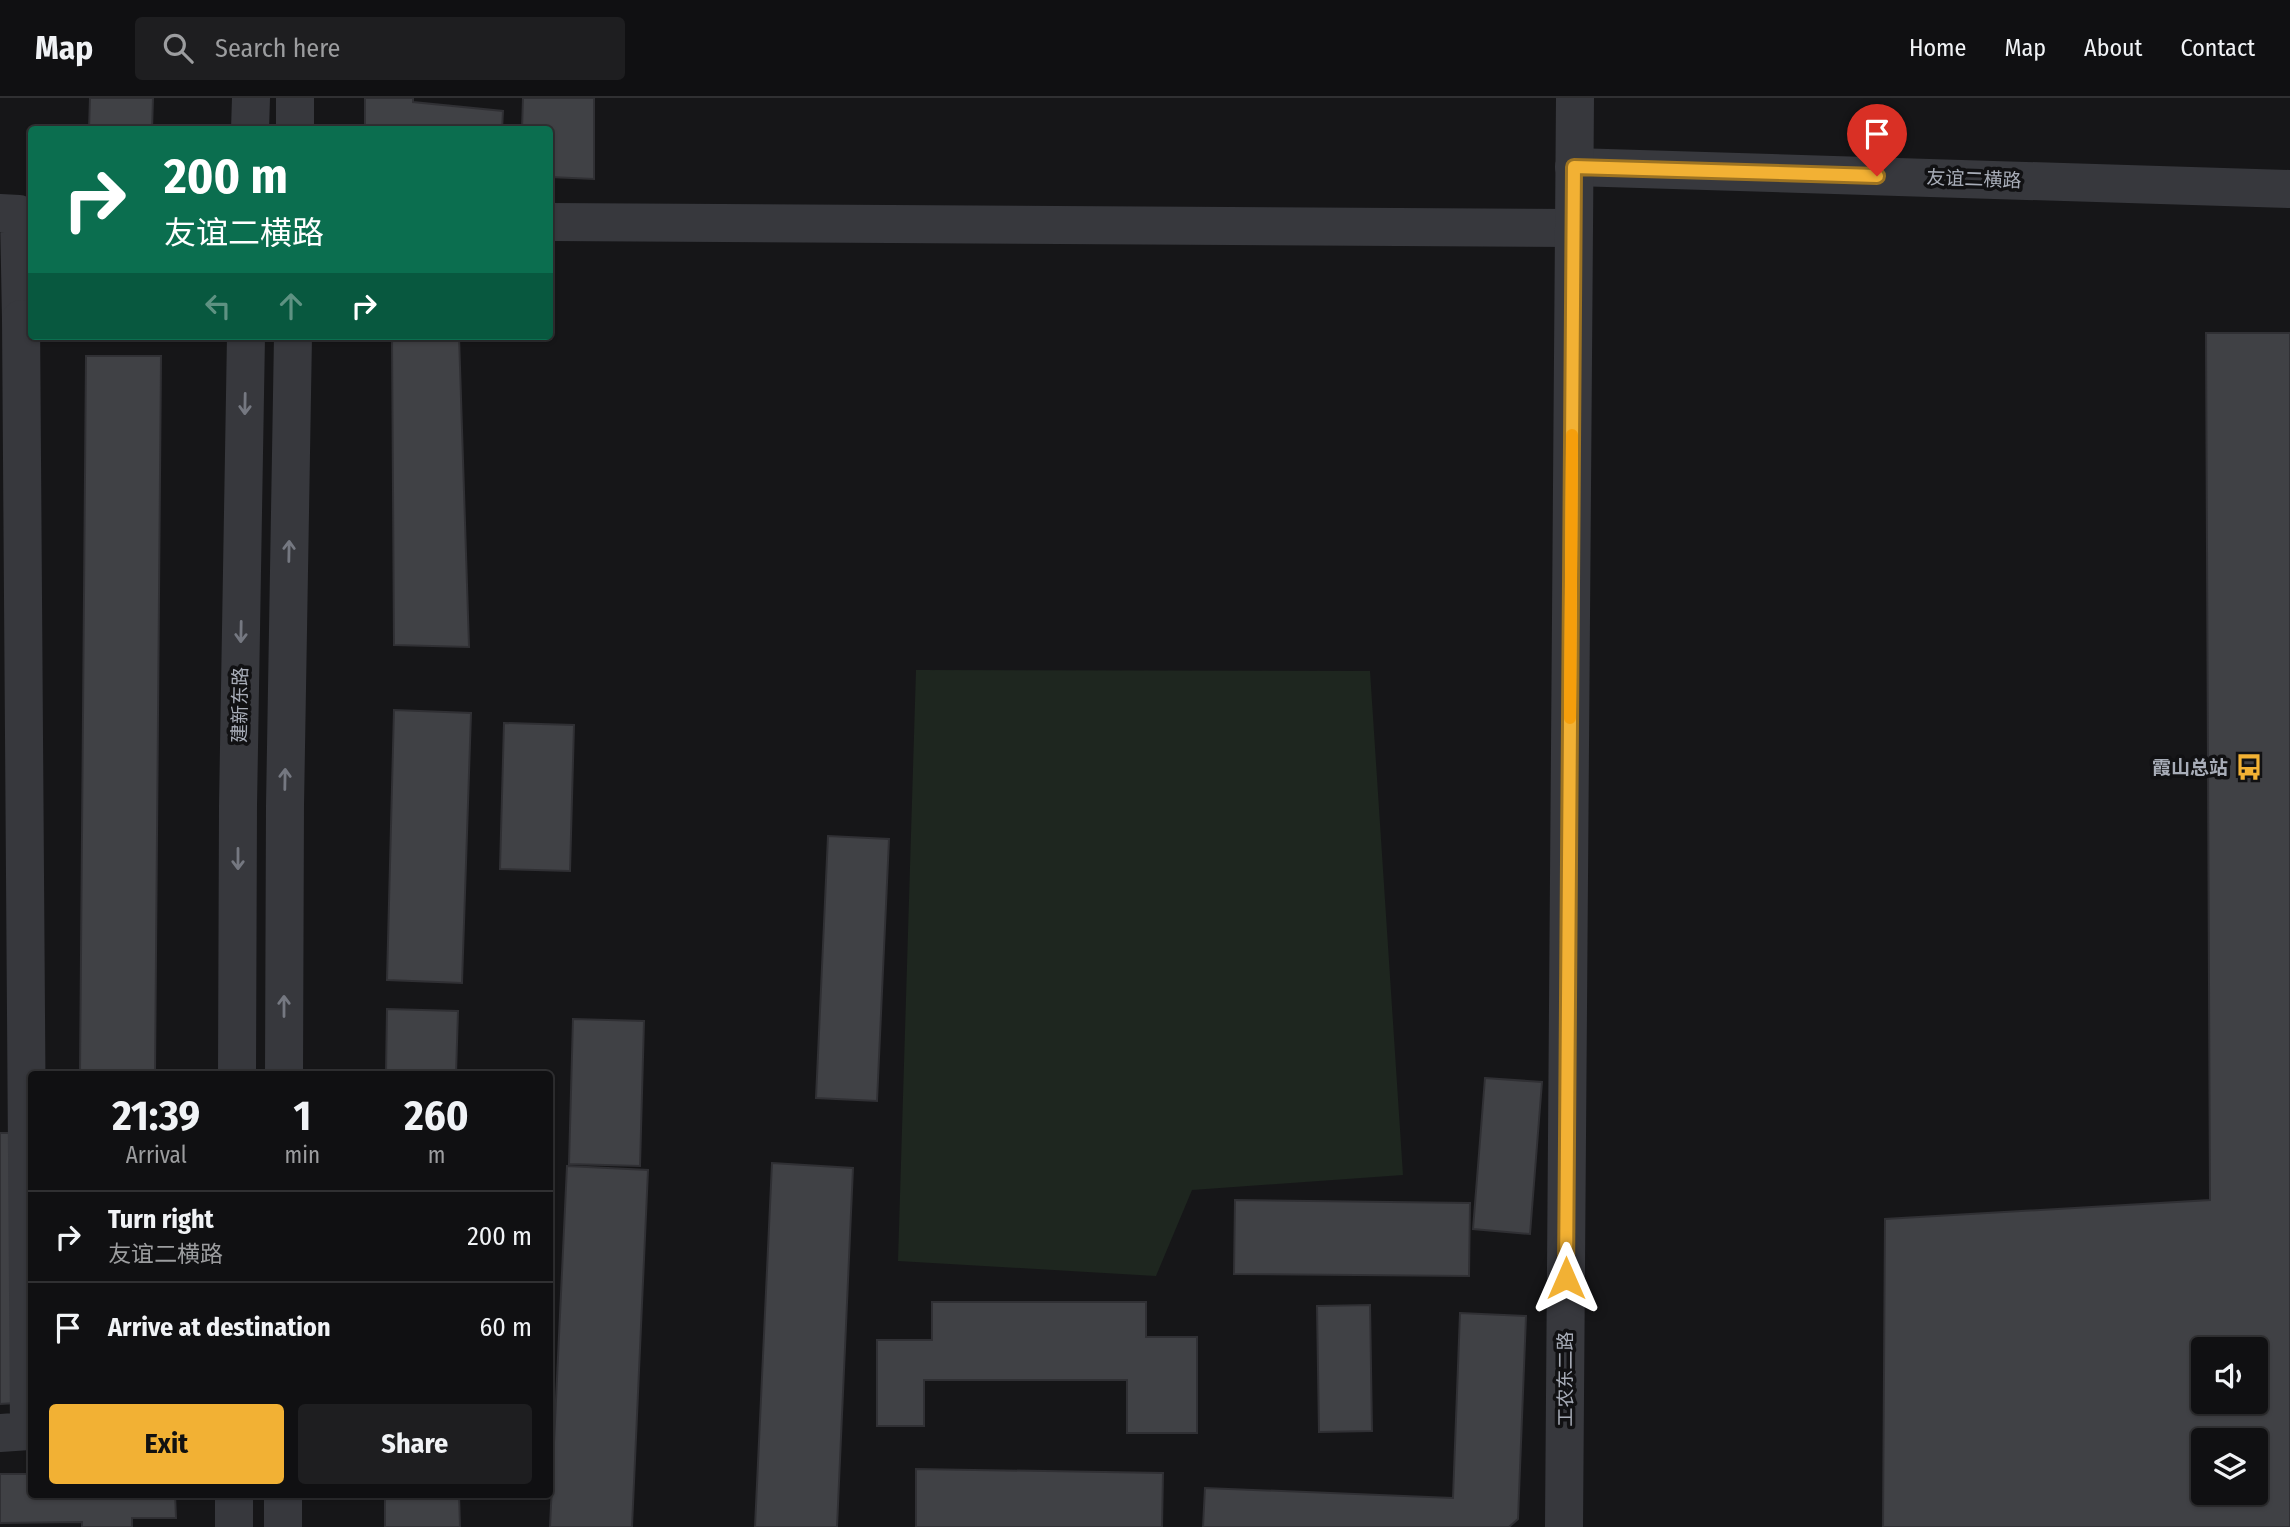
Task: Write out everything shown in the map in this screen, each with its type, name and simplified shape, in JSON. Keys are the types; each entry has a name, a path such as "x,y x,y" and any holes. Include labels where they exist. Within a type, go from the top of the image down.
{"street":[{"path":"250,126 251,98"},
{"path":"295,98 295,126"},
{"name":"工农东二路","path":"1564,1527 1575,98"},
{"name":"友谊二横路","path":"1574,167 2290,189"},
{"path":"0,212 19,214 26,319 12,610 14,1111 28,1410"},
{"path":"553,222 1574,228"},
{"name":"建新东路","path":"237,1071 238,792 246,340"},
{"path":"284,1071 285,806 293,340"},
{"path":"0,1433 28,1431"},
{"path":"234,1498 234,1527"},
{"path":"283,1498 283,1527"}],"shaded area":[{"path":"916,670 1370,671 1403,1175 1192,1190 1156,1276 898,1261"}],"building":[{"path":"90,98 153,98 152,126 89,126"},
{"path":"365,98 413,98 413,102 503,111 502,126 365,126"},
{"path":"523,98 594,98 594,179 553,177 553,126 522,126"},
{"name":"霞山总站","path":"2206,333 2290,333 2290,1527 1883,1527 1885,1219 2210,1200"},
{"path":"392,340 459,340 469,647 394,645"},
{"path":"86,356 161,356 155,1071 80,1071"},
{"path":"394,710 471,713 462,983 387,980"},
{"path":"504,723 574,725 570,871 500,869"},
{"path":"828,836 889,839 877,1101 816,1098"},
{"path":"387,1009 458,1011 456,1071 386,1071"},
{"path":"573,1019 644,1021 640,1166 569,1164"},
{"path":"1485,1078 1542,1082 1530,1234 1473,1229"},
{"path":"0,1133 15,1133 16,1403 0,1404"},
{"path":"772,1163 853,1168 837,1527 755,1527"},
{"path":"567,1166 648,1170 632,1527 550,1527"},
{"path":"1235,1200 1470,1203 1469,1276 1234,1274"},
{"path":"932,1302 1146,1302 1146,1337 1197,1337 1197,1433 1127,1433 1127,1380 924,1380 924,1426 877,1426 877,1340 932,1340"},
{"path":"1370,1305 1372,1431 1319,1432 1317,1306"},
{"path":"1460,1313 1526,1316 1518,1519 1509,1527 1203,1527 1205,1488 1453,1498"},
{"path":"916,1469 1163,1473 1162,1527 916,1527"},
{"path":"0,1474 28,1474 28,1498 175,1498 176,1518 132,1518 132,1527 82,1527 82,1522 0,1523"},
{"path":"385,1498 459,1498 460,1527 385,1527"}],"slow traffic":[{"path":"1570,718 1572,435"}],"place":[{"name":"霞山总站","path":"2249,767"}],"route":[{"path":"1566,1278 1574,167 1877,176"}]}
